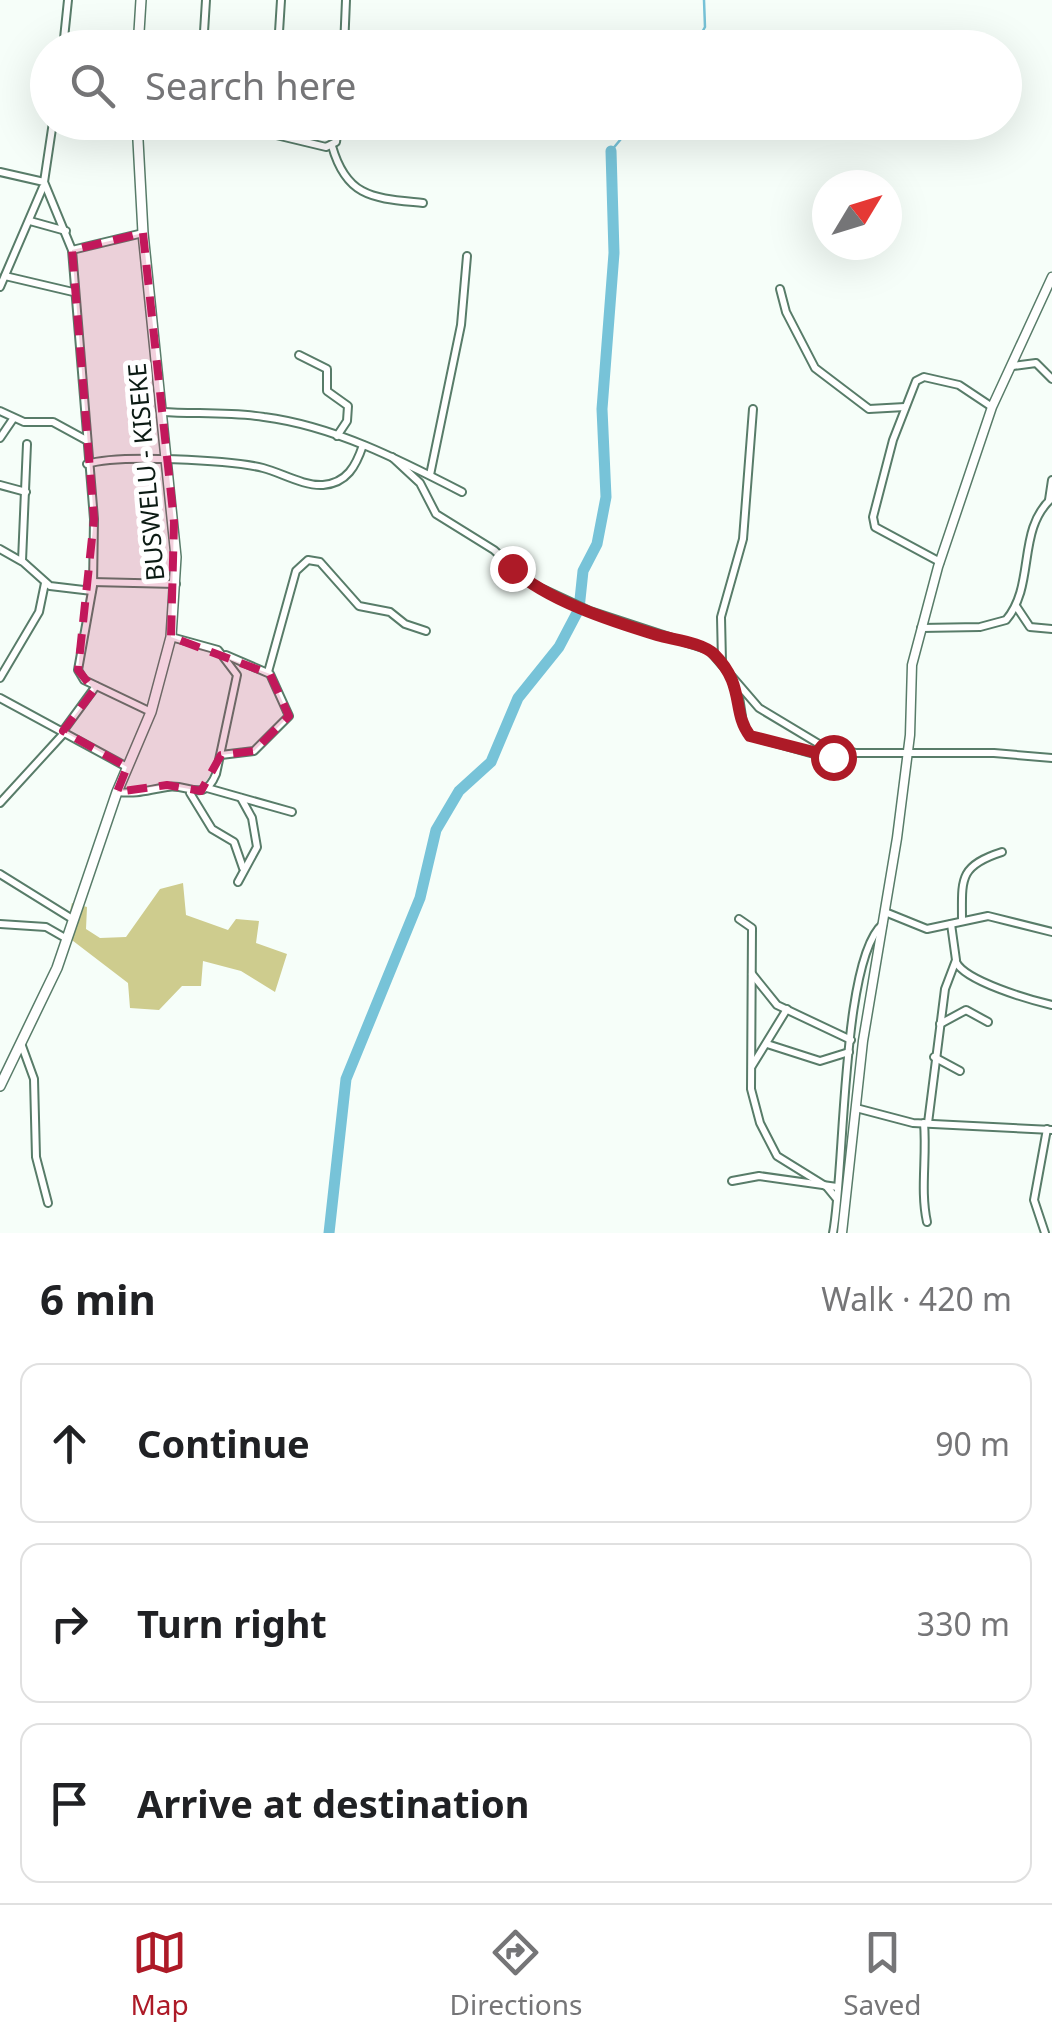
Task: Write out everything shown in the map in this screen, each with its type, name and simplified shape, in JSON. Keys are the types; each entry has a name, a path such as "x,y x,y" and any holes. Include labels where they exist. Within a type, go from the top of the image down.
{"main road":[{"path":"139,30 141,0"},
{"name":"BUSWELU - KISEKE","path":"0,1086 22,1046 68,940 117,792 150,712 172,637 176,584 138,140"}],"street":[{"path":"65,30 68,0"},
{"path":"204,30 206,0"},
{"path":"279,30 281,0"},
{"path":"345,30 346,0"},
{"path":"0,287 44,184 50,140"},
{"path":"301,140 332,146"},
{"path":"334,140 332,146 342,174 364,193 423,203"},
{"path":"0,172 44,184"},
{"path":"44,184 72,250 94,519 92,591 78,670 84,680 150,712"},
{"path":"30,221 66,232"},
{"path":"72,250 143,232"},
{"path":"430,475 461,325 467,256"},
{"path":"5,276 73,292"},
{"path":"842,1233 856,1108 908,754 912,664 940,562 992,407 1052,276"},
{"path":"780,289 786,312 815,368 869,409 906,406"},
{"path":"299,356 327,368 327,391 348,406 338,436"},
{"path":"1013,366 1036,362 1052,379"},
{"path":"940,562 896,541 873,522 906,406 916,381 924,376 958,385 992,407"},
{"path":"722,664 722,617 743,539 753,408"},
{"path":"0,411 13,419 53,422 86,440"},
{"path":"162,412 263,417 338,436 392,457 462,492"},
{"path":"0,438 13,419"},
{"path":"22,562 27,444"},
{"path":"87,464 166,459 246,465 326,485 343,479 354,468 363,445"},
{"path":"392,457 420,483 439,516 452,520 494,550 530,583 590,611 709,650 759,708 819,744 856,754"},
{"path":"921,628 1000,624 1016,604 1032,528 1050,500 1052,480"},
{"path":"0,485 26,492"},
{"path":"0,549 45,583 92,591"},
{"path":"268,672 296,571 308,560 320,562 360,606 390,612 404,624 426,631"},
{"path":"92,582 176,584"},
{"path":"0,678 39,612 45,583"},
{"path":"1016,604 1030,627 1052,629"},
{"path":"172,637 268,672 286,706 287,720 254,751 222,755"},
{"path":"207,788 222,755 238,687 237,676 225,654"},
{"path":"734,678 743,723 750,736 814,754 840,757 994,753 1052,758"},
{"path":"0,802 64,732 96,686"},
{"path":"0,698 127,767"},
{"path":"117,792 149,794 171,786 190,792 207,788 292,812"},
{"path":"190,792 212,828 234,842 243,868"},
{"path":"238,882 257,847 252,818 242,798"},
{"path":"962,921 961,891 966,872 976,862 1002,852"},
{"path":"0,874 74,920"},
{"path":"885,912 927,928 988,916 1052,932"},
{"path":"739,919 752,928 754,1103 772,1149 827,1187 836,1198"},
{"path":"0,924 46,927 68,940"},
{"path":"833,1233 840,1113 862,973 876,930 883,924"},
{"path":"951,924 956,960 966,974 997,989 1052,1005"},
{"path":"928,1222 922,1200 928,1158 926,1123 948,976 956,960"},
{"path":"751,973 768,998 852,1041"},
{"path":"752,1067 787,1009"},
{"path":"940,1025 966,1010 988,1022"},
{"path":"767,1044 820,1061 850,1051"},
{"path":"22,1046 34,1079 36,1157 48,1204"},
{"path":"934,1057 960,1071"},
{"path":"856,1108 926,1123 1050,1129 1034,1200 1045,1233"},
{"path":"732,1181 759,1176 838,1186"}],"highlighted area":[{"path":"143,233 174,522 171,637 270,674 289,716 254,751 221,755 201,791 167,785 117,792 127,767 63,731 94,690 78,670 94,519 72,250"}],"shaded area":[{"path":"183,883 186,915 228,930 236,919 259,921 256,943 287,954 275,992 241,971 203,961 201,986 182,986 159,1010 130,1008 128,983 64,934 72,903 87,907 86,929 100,938 126,937 160,889"}],"waterway":[{"path":"703,30 704,0"},
{"path":"611,151 620,140"},
{"path":"329,1233 346,1079 420,898 436,830 459,791 491,762 518,698 559,647 579,609 583,571 597,544 606,497 602,409 614,253 611,151"}],"route":[{"path":"512,568 546,593 648,632 709,650 734,678 743,723 750,736 833,757"}]}
